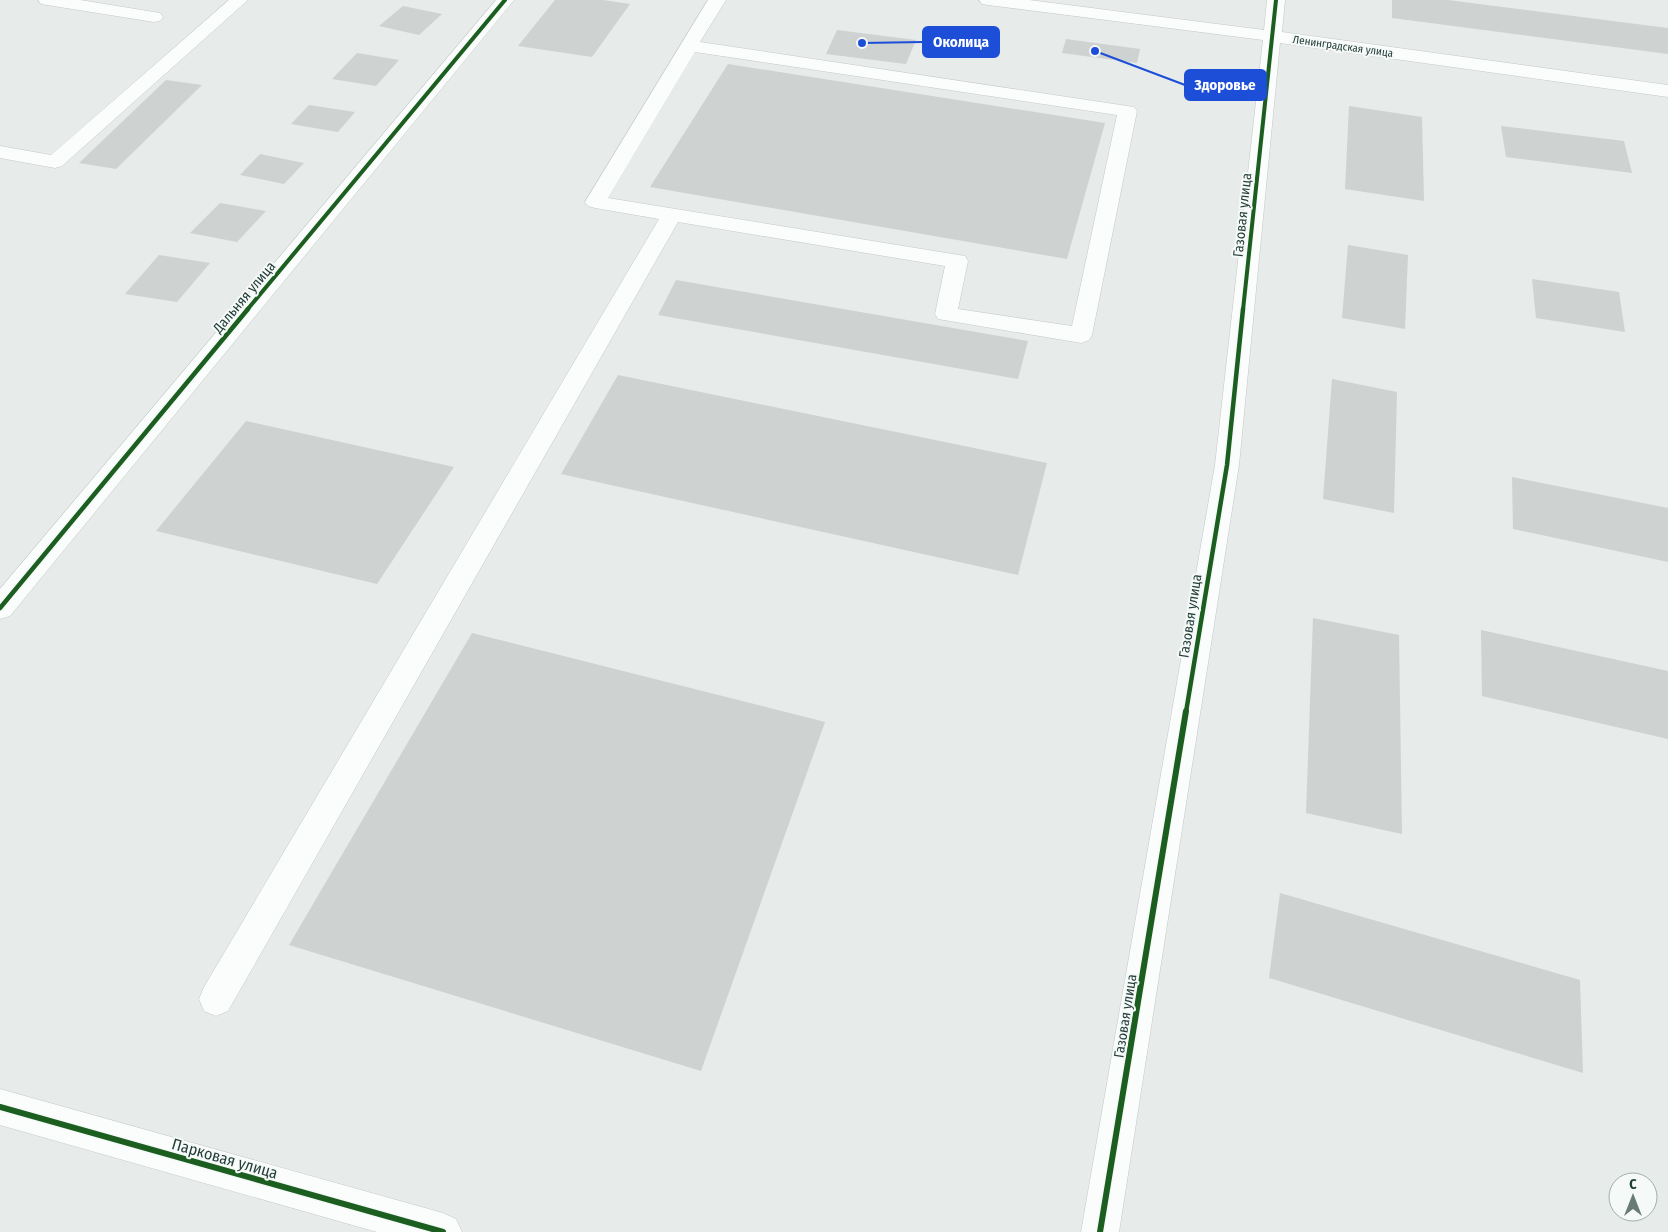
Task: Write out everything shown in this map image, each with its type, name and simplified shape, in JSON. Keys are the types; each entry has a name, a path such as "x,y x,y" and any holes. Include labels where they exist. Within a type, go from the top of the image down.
{"street":[{"path":"47,0 154,17"},
{"path":"0,152 55,162 239,0"},
{"name":"Дальняя улица","path":"0,608 505,0"},
{"path":"689,46 1127,111 1081,335 946,314 957,261 595,202 689,46 717,0"},
{"name":"Ленинградская улица","path":"988,0 1272,36 1668,92"},
{"name":"Газовая улица","path":"1100,1232 1227,465 1276,0"},
{"path":"216,999 672,215"},
{"name":"Парковая улица","path":"0,1107 443,1232"}],"building":[{"path":"555,0 603,0 630,4 592,57 518,46"},
{"path":"1392,0 1448,0 1668,28 1668,54 1392,18"},
{"path":"403,6 442,14 419,35 379,26"},
{"path":"837,30 916,40 906,64 826,54"},
{"path":"1066,39 1140,49 1137,63 1062,53"},
{"path":"357,53 399,60 376,86 332,79"},
{"path":"728,64 1105,123 1067,259 650,187"},
{"path":"166,80 202,85 116,169 79,163"},
{"path":"309,105 355,112 338,132 291,124"},
{"path":"1349,106 1422,117 1424,201 1345,189"},
{"path":"1501,126 1624,141 1632,173 1506,157"},
{"path":"260,154 304,163 284,184 240,175"},
{"path":"220,203 266,211 237,242 190,233"},
{"path":"1348,245 1408,255 1405,329 1342,318"},
{"path":"159,255 210,263 177,302 125,294"},
{"path":"1532,279 1619,292 1625,332 1536,318"},
{"path":"676,280 1028,341 1018,379 658,315"},
{"path":"618,375 1047,463 1018,575 561,474"},
{"path":"1332,379 1397,392 1394,513 1323,499"},
{"path":"246,421 454,467 377,584 156,531"},
{"path":"1512,477 1668,508 1668,562 1513,529"},
{"path":"1313,618 1399,635 1402,834 1306,813"},
{"path":"1481,630 1668,671 1668,739 1482,696"},
{"path":"472,633 825,722 701,1071 289,945"},
{"path":"1280,893 1580,980 1583,1073 1269,978"}],"cycle path":[{"path":"0,608 505,0"},
{"path":"1100,1232 1227,465 1276,0"},
{"path":"0,1107 443,1232"}],"place":[{"name":"Околица","path":"862,43"},
{"name":"Здоровье","path":"1095,51"}]}
